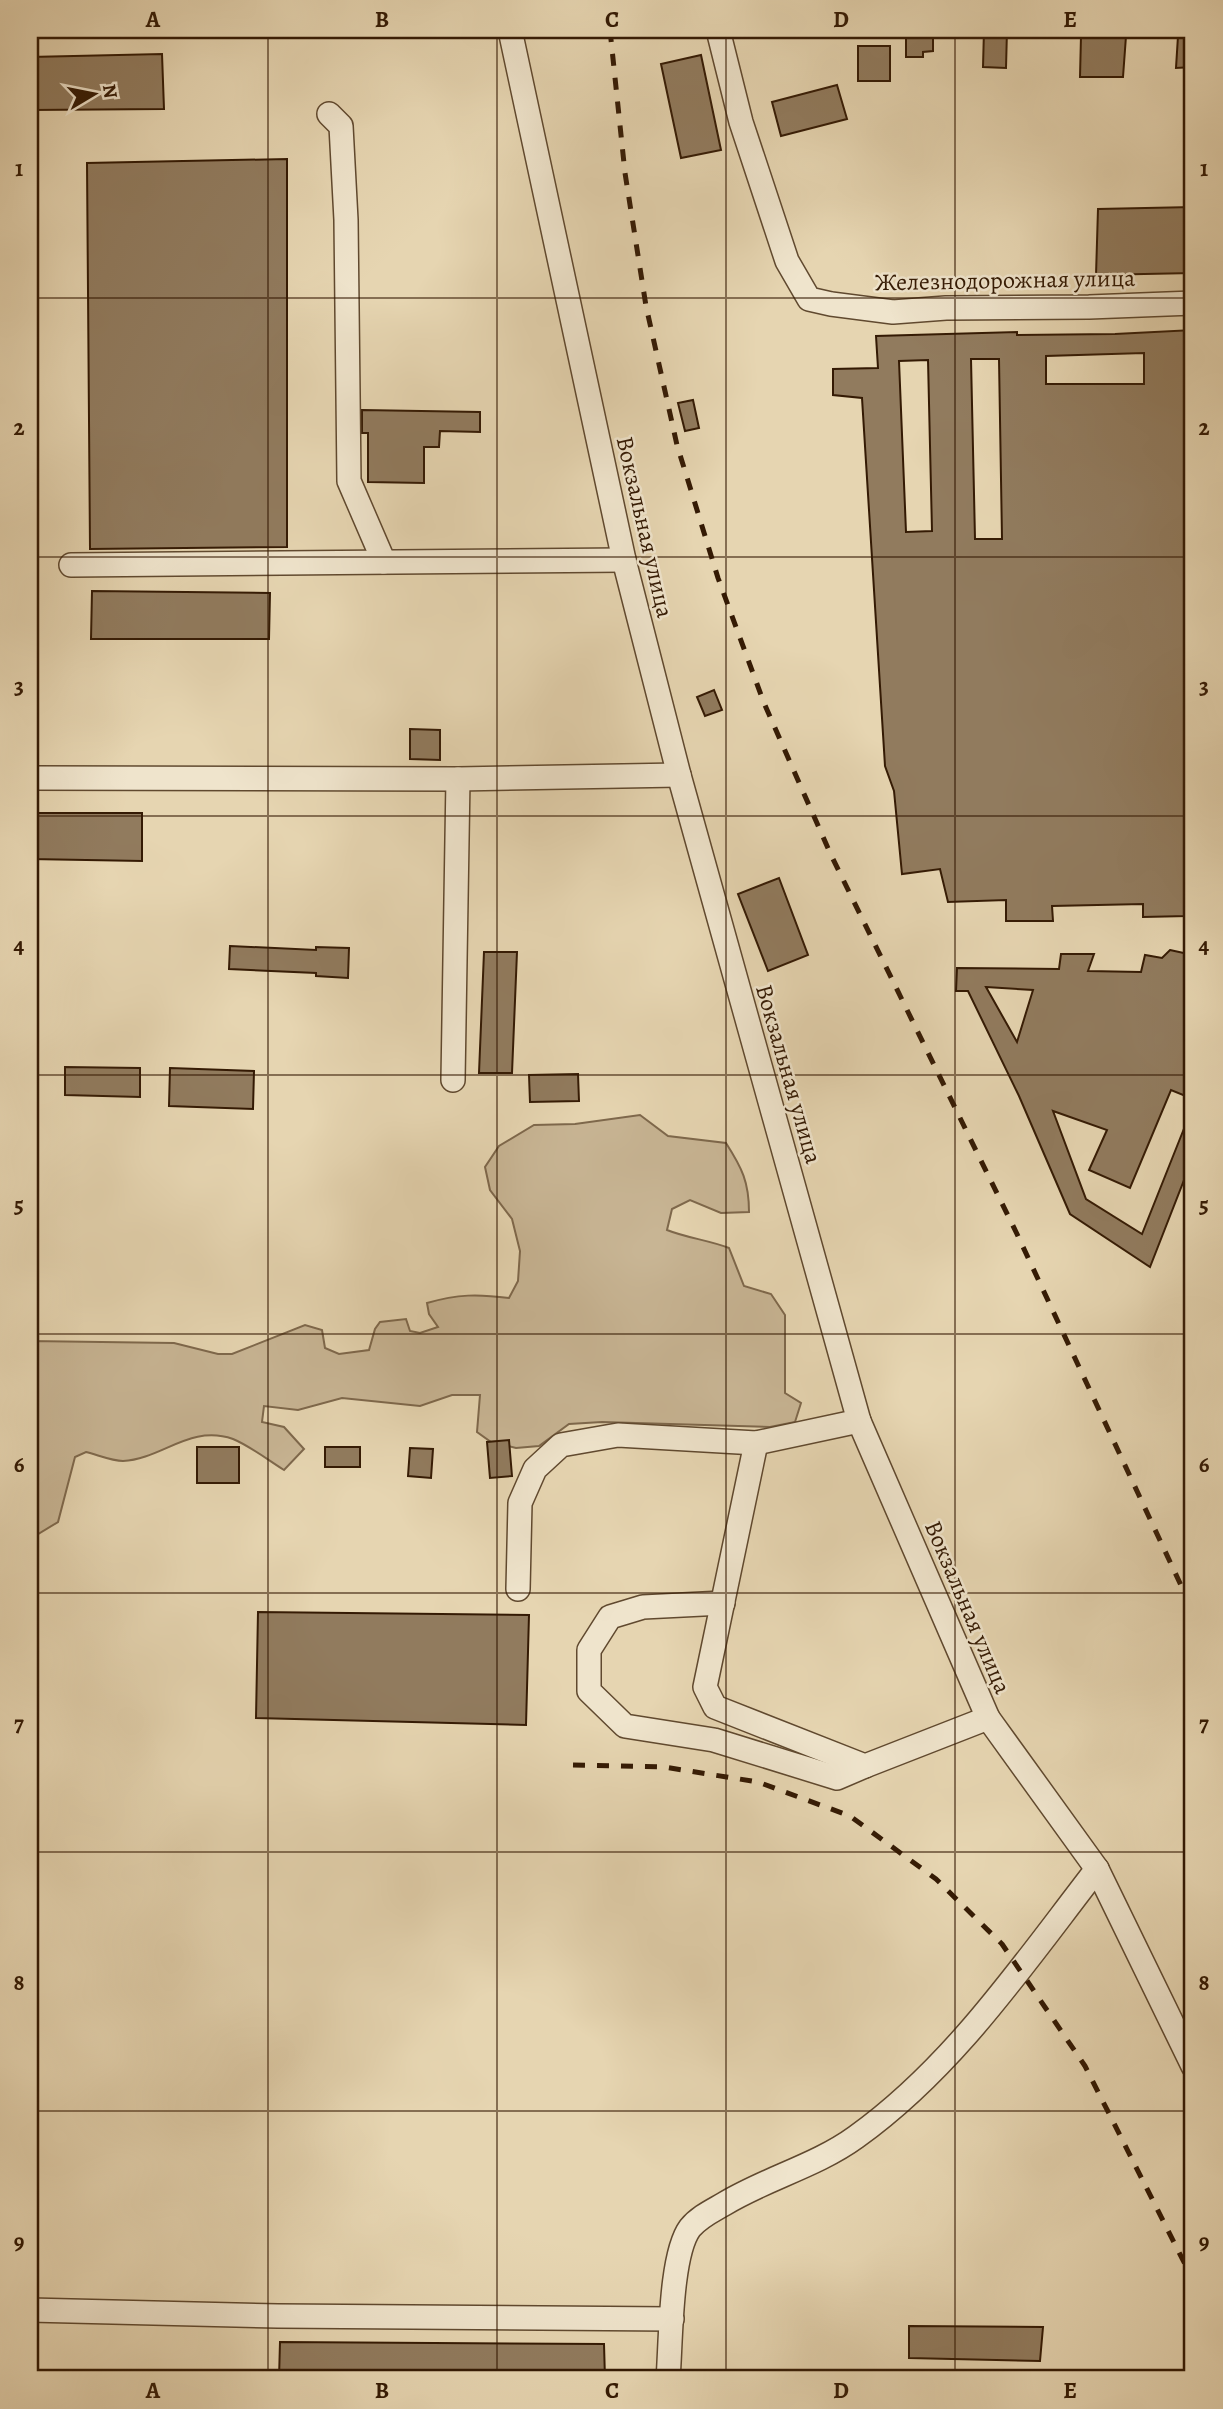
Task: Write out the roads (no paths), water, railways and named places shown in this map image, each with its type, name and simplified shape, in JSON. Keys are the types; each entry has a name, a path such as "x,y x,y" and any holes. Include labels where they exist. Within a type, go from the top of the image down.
{"street":[{"name":"Вокзальная улица","path":"510,30 624,560 679,775 859,1420 988,1718 1097,1869 1193,2066"},
{"name":"Железнодорожная улица","path":"718,30 741,122 787,261 810,299 892,312 946,307 1089,307 1193,303"},
{"path":"329,114 341,126 346,220 349,481 384,562"},
{"path":"71,565 624,560"},
{"path":"30,778 458,779 679,775"},
{"path":"453,1080 458,779"},
{"path":"518,1589 520,1503 536,1469 561,1445 618,1435 756,1443 859,1420"},
{"path":"756,1443 705,1687 715,1707 864,1766"},
{"path":"723,1603 643,1607 610,1617 589,1650 589,1691 625,1726 714,1740 837,1777 988,1718"},
{"path":"668,2379 675,2270 688,2231 698,2219 753,2186 817,2160 855,2138 892,2108 968,2032 1097,1869"},
{"path":"30,2310 278,2316 672,2319"}],"railway":[{"path":"610,30 625,173 646,306 677,445 718,578 764,703 831,855 1017,1234 1193,1611"},
{"path":"573,1765 664,1767 758,1782 850,1816 936,1879 1002,1944 1085,2066 1193,2280"}]}
